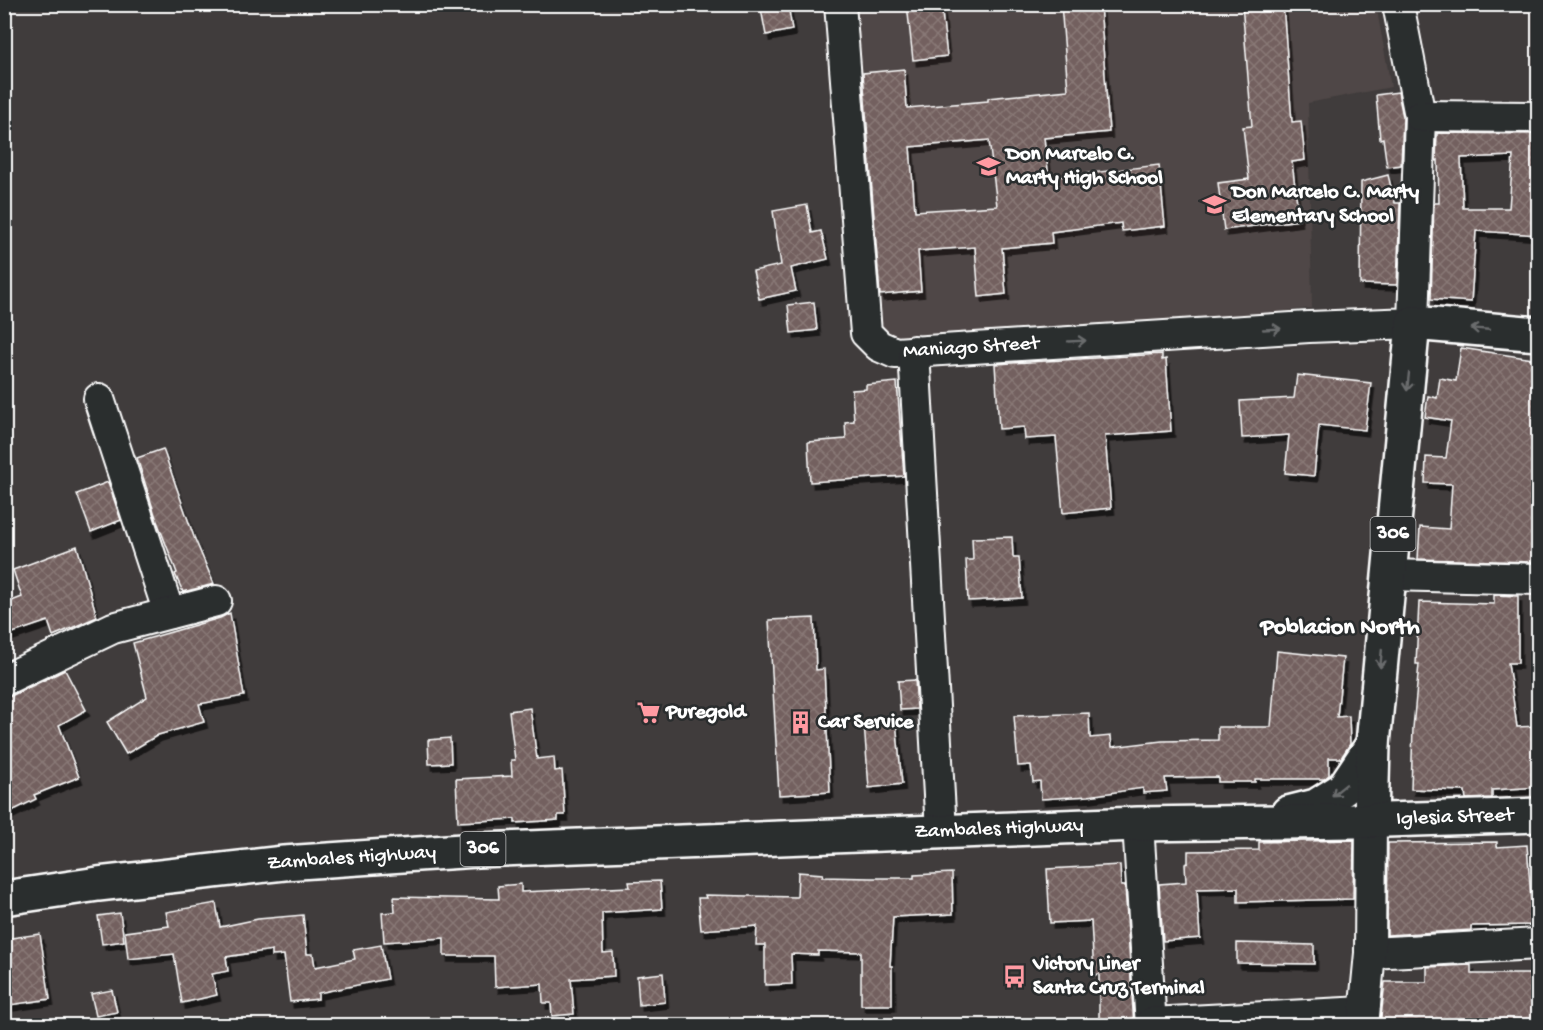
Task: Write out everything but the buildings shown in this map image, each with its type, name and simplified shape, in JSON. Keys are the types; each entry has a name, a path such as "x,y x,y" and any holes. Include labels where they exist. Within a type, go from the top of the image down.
{"main road":[{"path":"1413,323 1539,334"},
{"name":"306","path":"1371,821 1373,744 1413,323"},
{"name":"306","path":"1251,821 1316,806 1343,789 1373,744"},
{"name":"Iglesia Street","path":"1371,821 1539,815"},
{"name":"Zambales Highway","path":"4,898 306,862 477,850 1138,824 1371,821"}],"street":[{"name":"Maniago Street","path":"840,4 866,333 879,346 895,353 1413,323"},
{"path":"1398,4 1420,116 1413,323"},
{"path":"1420,116 1539,117"},
{"path":"914,351 941,831"},
{"path":"99,399 169,613"},
{"path":"1389,575 1539,579"},
{"path":"4,680 113,628 216,601"},
{"path":"1138,824 1151,1024 1363,1019 1370,953 1371,821"},
{"path":"1370,953 1539,944"}],"shaded area":[{"path":"852,5 1376,5 1391,87 1308,103 1312,308 1126,329 890,347 872,332"}],"place":[{"name":"Don Marcelo C. Marty High School","path":"988,167"},
{"name":"Don Marcelo C. Marty Elementary School","path":"1214,205"},
{"name":"Puregold","path":"648,713"},
{"name":"Car Service","path":"800,723"},
{"name":"Victory Liner Santa Cruz Terminal","path":"1015,977"}],"district":[{"name":"Poblacion North","path":"1340,628"}]}
